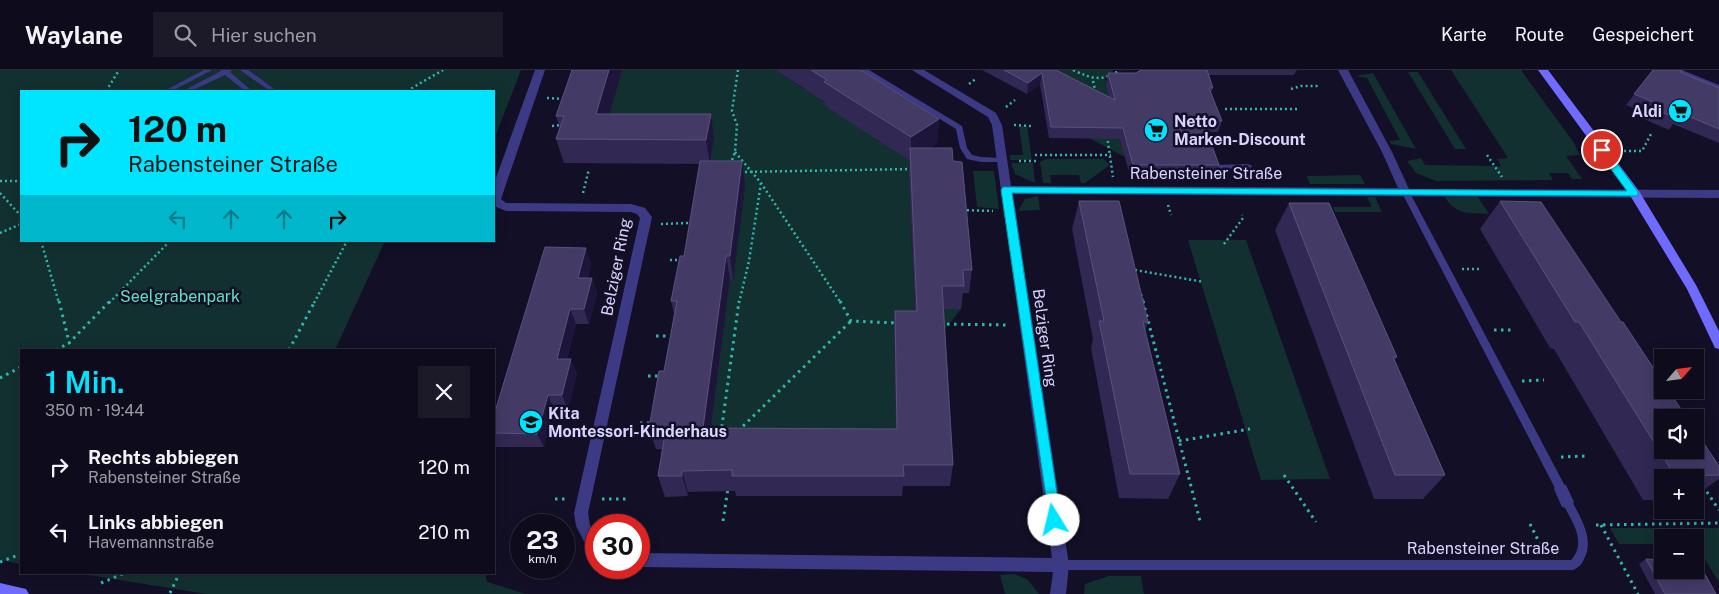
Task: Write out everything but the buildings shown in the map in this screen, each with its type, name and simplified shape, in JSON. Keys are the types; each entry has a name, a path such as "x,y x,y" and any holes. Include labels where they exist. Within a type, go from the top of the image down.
{"main road":[{"path":"1543,70 1635,194 1692,288 1719,344"},
{"path":"0,590 21,594"}],"street":[{"name":"Belziger Ring","path":"540,70 502,175 496,200 500,205 506,207 631,208 641,211 646,217 581,513 585,530"},
{"name":"Belziger Ring","path":"917,70 992,115 1006,161 1006,190 1061,565 1058,594"},
{"name":"Rabensteiner Straße","path":"1343,70 1387,152 1405,191"},
{"name":"Rabensteiner Straße","path":"1006,190 1719,194"},
{"path":"650,560 1061,565"}],"lane":[{"path":"169,90 209,70"},
{"path":"243,70 273,90"},
{"path":"864,70 959,128 963,153 968,157 1006,161"},
{"path":"1676,70 1719,87"},
{"path":"188,90 225,71 248,90"},
{"path":"1216,167 1248,166"},
{"name":"Rabensteiner Straße","path":"1061,565 1573,565 1583,556 1585,544 1564,496 1405,191"}],"path":[{"path":"107,90 119,70"},
{"path":"409,90 443,70"},
{"path":"725,165 732,160 735,152 737,125 732,111 738,70"},
{"path":"1073,70 1093,81 1104,80 1120,70"},
{"path":"1093,81 1098,99"},
{"path":"1291,89 1301,86 1320,86"},
{"path":"529,98 571,99"},
{"path":"1226,109 1300,109"},
{"path":"552,126 563,126"},
{"path":"1104,127 1111,155 1114,190"},
{"path":"1624,151 1642,150 1651,134"},
{"path":"735,152 754,172 830,284 851,321"},
{"path":"1035,155 1111,155"},
{"path":"1487,155 1506,183"},
{"path":"1006,161 1036,161"},
{"path":"579,207 589,169"},
{"path":"734,173 915,169"},
{"path":"0,181 20,181"},
{"path":"761,183 749,261 739,300 722,426 734,436 851,321 898,322"},
{"path":"0,193 20,215"},
{"path":"959,210 1009,211"},
{"path":"1224,244 1243,218 1242,215"},
{"path":"644,226 688,223"},
{"path":"0,233 20,224"},
{"path":"41,242 48,260 71,349"},
{"path":"58,349 69,343 169,242"},
{"path":"290,349 346,242"},
{"path":"670,260 683,260"},
{"path":"1132,260 1137,279"},
{"path":"1135,270 1204,282"},
{"path":"1140,289 1200,521"},
{"path":"936,324 1026,326"},
{"path":"656,336 667,336"},
{"path":"0,378 20,368"},
{"path":"648,376 660,376"},
{"path":"640,423 653,423"},
{"path":"1179,441 1250,429"},
{"path":"1284,474 1316,522"},
{"path":"1704,486 1719,510"},
{"path":"724,521 728,487"},
{"path":"1577,524 1719,523"},
{"path":"1530,524 1551,565"},
{"path":"1601,525 1638,594"},
{"path":"0,562 20,554"},
{"path":"100,583 123,574"},
{"path":"170,594 179,574"}],"green space":[{"name":"Seelgrabenpark","path":"0,70 521,70 495,137 495,90 20,90 20,242 385,242 335,349 20,349 20,564 0,560"},
{"path":"622,70 775,70 804,89 807,88 828,104 825,106 836,113 839,112 910,161 912,249 917,263 913,264 915,308 961,309 941,334 894,334 894,352 909,439 708,450 729,279 733,279 737,250 735,236 739,236 745,185 710,164 608,118"},
{"path":"1035,70 1114,70 1105,78 1125,157 1089,138 1081,105"},
{"path":"1451,70 1521,70 1574,143 1580,155 1566,156 1582,179 1572,179 1568,173 1549,173 1553,180 1436,181 1416,173 1407,161 1421,158 1425,165 1501,166 1497,159 1508,158"},
{"path":"1408,72 1418,72 1466,149 1455,149"},
{"path":"1373,73 1416,149 1391,144 1389,141 1400,140 1367,78 1355,76"},
{"path":"1019,126 1027,126 1032,160 1010,160 1010,155 1023,155"},
{"path":"1046,159 1104,159 1110,165 1085,183 1081,183 1079,175 1050,175 1051,183 1043,183 1040,162"},
{"path":"1011,163 1033,163 1035,183 1015,174"},
{"path":"973,171 994,171 999,209 977,207"},
{"path":"1360,175 1365,184 1310,184 1307,176"},
{"path":"1038,196 1040,210 1018,211 1025,199"},
{"path":"1367,197 1375,197 1382,212 1335,212 1333,207 1372,207"},
{"path":"1445,197 1478,197 1489,214 1469,213 1458,210"},
{"path":"1188,240 1246,240 1330,479 1261,480"},
{"path":"1610,528 1719,528 1719,582 1704,558 1704,529 1654,529 1654,544 1619,544"},
{"path":"82,574 485,574 487,582 526,594 207,594"},
{"path":"1014,574 1027,579 1039,594 1005,594 1000,575"},
{"path":"1109,576 1141,576 1144,594 1084,594 1085,584"}],"place":[{"name":"Aldi","path":"1680,111"},
{"name":"Netto Marken-Discount","path":"1156,130"},
{"name":"Kita Montessori-Kinderhaus","path":"531,422"}],"route":[{"path":"1054,520 1006,190 1405,191 1635,194 1602,150"}]}
